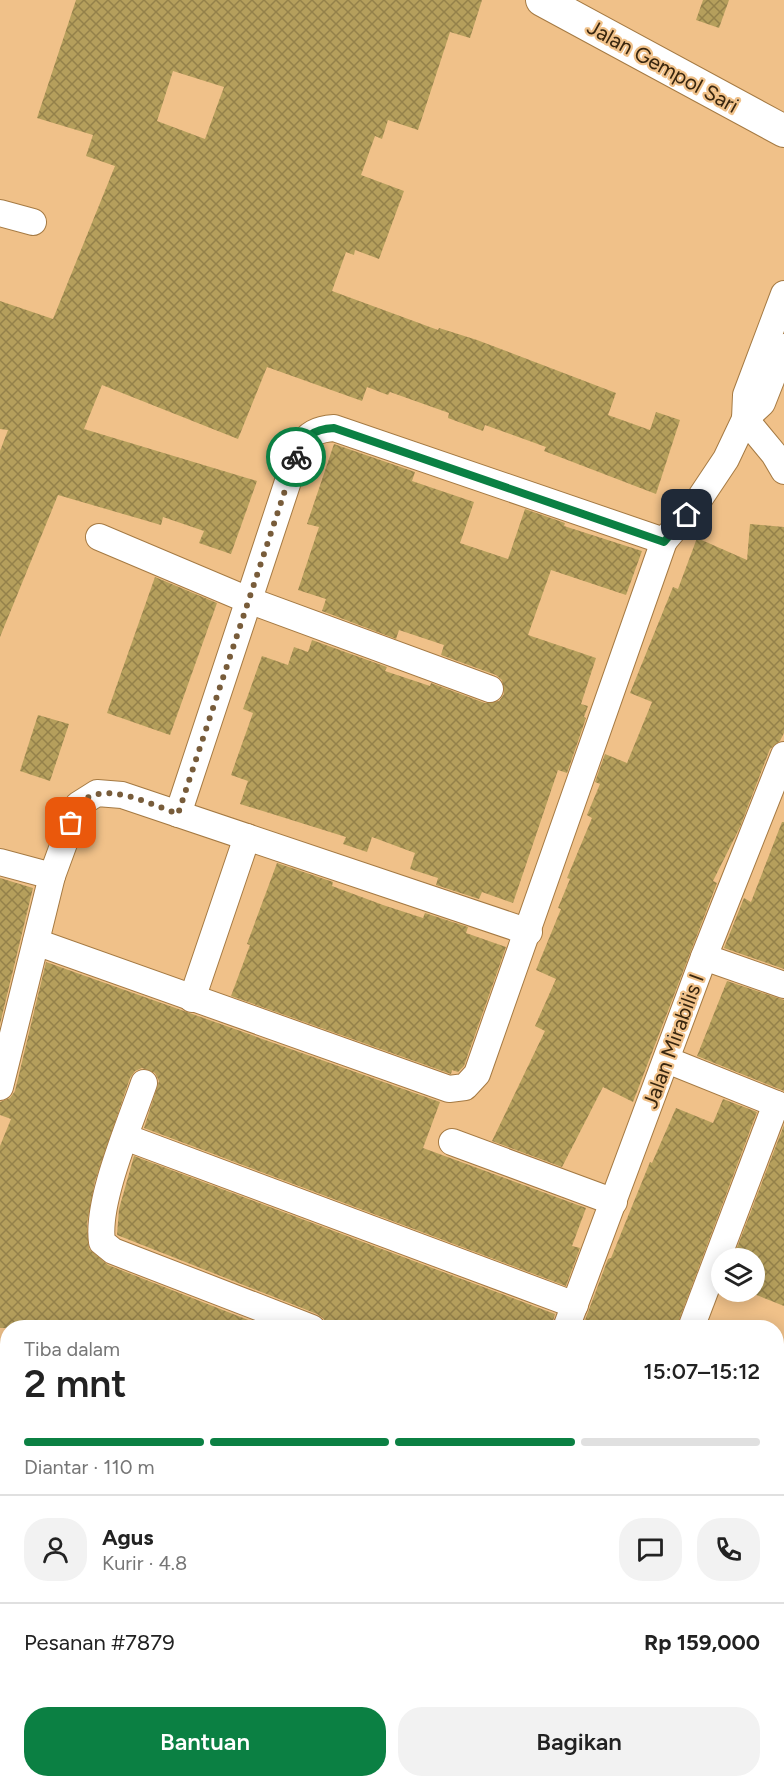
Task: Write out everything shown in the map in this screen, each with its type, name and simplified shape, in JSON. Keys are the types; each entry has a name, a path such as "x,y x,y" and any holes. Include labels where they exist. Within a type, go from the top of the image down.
{"street":[{"name":"Jalan Gempol Sari","path":"542,0 784,132"},
{"path":"0,213 33,222"},
{"path":"36,942 449,1089 465,1087 477,1074 529,932 664,542 698,501 726,459 745,419 746,395 784,294"},
{"path":"745,419 762,404 784,347"},
{"path":"745,419 774,454 784,471"},
{"path":"178,814 299,448 306,437 320,429 334,428 664,542"},
{"path":"99,537 248,600 490,689"},
{"name":"Jalan Mirabilis I","path":"571,1316 704,957 784,755"},
{"path":"0,1087 52,876 78,805 97,793 122,795 529,932"},
{"path":"192,999 247,837"},
{"path":"0,862 52,876"},
{"path":"704,957 784,985"},
{"path":"667,1060 780,1105 694,1320"},
{"path":"144,1083 125,1137 100,1228 102,1242 113,1251 291,1320"},
{"path":"125,1137 571,1316"},
{"path":"452,1142 614,1202"}],"building":[{"path":"76,0 482,0 470,38 450,32 418,130 388,120 382,139 375,136 361,175 404,191 379,259 355,250 354,255 346,252 332,291 438,330 439,328 477,340 616,393 608,415 650,430 656,412 680,420 656,494 544,451 546,447 485,425 483,431 448,418 449,413 390,392 388,395 367,387 362,401 267,367 238,439 102,385 84,429 257,481 231,554 199,543 204,531 163,517 161,525 58,495 0,637 0,451 8,430 0,429 0,301 53,319 115,166 86,156 93,135 37,118","holes":["173,71 224,87 205,139 157,121"]},
{"path":"703,0 729,0 719,28 696,20"},
{"path":"334,444 415,472 412,481 474,502 460,543 508,559 525,509 565,523 564,526 642,551 626,595 551,570 528,635 596,658 581,704 588,706 584,717 586,718 567,773 558,770 513,903 482,892 479,899 436,885 438,878 410,869 415,853 372,837 367,852 343,844 346,837 240,804 248,781 231,775 253,713 243,709 262,656 288,665 294,647 308,652 312,640 387,667 385,671 430,686 431,683 485,703 499,701 504,694 502,680 496,675 441,655 444,645 399,630 396,639 322,611 326,599 298,590 319,527 307,524"},
{"path":"750,524 784,527 784,733 780,741 770,749 740,827 713,881 717,883 633,1102 603,1087 562,1167 492,1141 545,1031 535,1026 556,979 536,970 561,909 558,908 570,879 567,878 592,818 587,815 600,784 595,782 605,754 627,763 652,702 630,693 673,587 678,589 697,538 747,560"},
{"path":"155,577 217,603 170,735 107,713"},
{"path":"38,715 69,724 50,781 20,771"},
{"path":"782,822 784,822 784,969 724,948 744,898 751,902"},
{"path":"277,863 333,882 332,886 383,905 423,918 425,913 468,927 466,933 506,947 464,1066 458,1072 452,1070 451,1074 231,996 250,945 247,944"},
{"path":"0,878 33,888 0,1024"},
{"path":"46,962 440,1102 423,1148 586,1208 572,1246 580,1248 566,1286 144,1128 159,1081 155,1073 142,1068 135,1071 130,1078 95,1181 87,1223 89,1249 108,1265 249,1320 0,1320 0,1146 11,1119 0,1115 0,1102 10,1098 15,1091"},
{"path":"727,981 784,1000 784,1091 697,1056"},
{"path":"723,1099 757,1112 679,1320 585,1320 608,1259 611,1258 650,1162 652,1163 676,1108 713,1123"},
{"path":"784,1125 784,1306 765,1298 765,1248 737,1248"},
{"path":"134,1156 555,1314 553,1320 324,1320 317,1314 117,1235 119,1209"}],"way so far":[{"path":"71,823 78,805 97,793 122,795 178,814 296,457"}],"route":[{"path":"296,457 306,437 320,429 334,428 664,542 687,515"}]}
